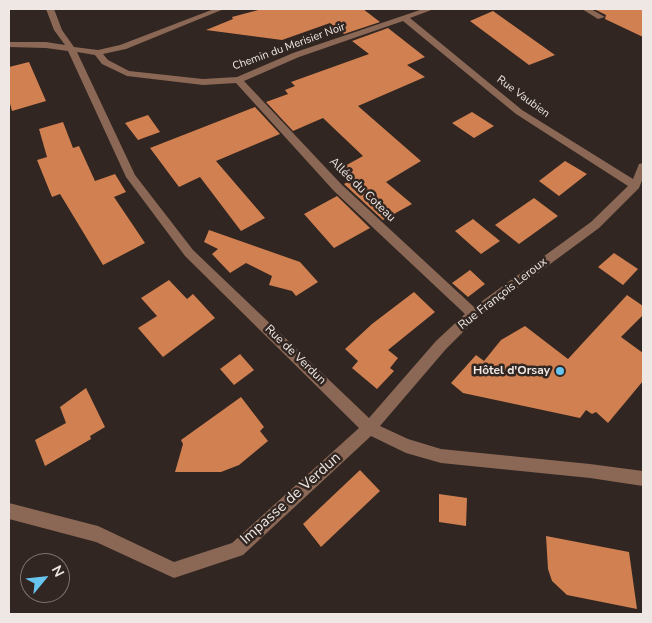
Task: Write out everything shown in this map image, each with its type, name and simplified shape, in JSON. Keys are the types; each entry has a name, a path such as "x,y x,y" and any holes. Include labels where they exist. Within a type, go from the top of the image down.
{"street":[{"name":"Rue de Verdun","path":"50,9 58,30 70,47 131,177 189,253 369,428 406,446 442,456 590,471 643,479"},
{"path":"9,45 70,47 98,53 123,47 220,9"},
{"name":"Chemin du Merisier Noir","path":"98,53 105,62 127,73 204,82 238,80 296,55 430,9"},
{"path":"586,9 601,16"},
{"name":"Rue Vaubien","path":"405,18 519,112 635,185"},
{"name":"Allée du Coteau","path":"238,80 338,188 473,314"},
{"name":"Rue François Leroux","path":"369,428 441,345 473,314 595,225 635,185 643,167"},
{"name":"Impasse de Verdun","path":"9,512 98,534 174,570 237,549 369,428"}],"building":[{"path":"262,9 363,9 380,22 344,34 330,23 282,40 206,30 233,19 232,17"},
{"path":"594,9 643,9 643,37 605,19 606,15"},
{"path":"493,11 555,55 529,65 470,21"},
{"path":"388,28 425,57 407,65 425,77 358,106 421,161 386,182 412,204 383,220 344,184 355,178 343,167 363,156 323,118 293,131 266,102 288,94 285,90 295,86 291,82 369,54 352,41"},
{"path":"29,62 46,101 12,111 9,100 9,67"},
{"path":"255,107 280,134 216,161 265,218 241,231 200,177 179,187 150,148"},
{"path":"472,112 494,126 474,138 452,123"},
{"path":"148,115 160,132 138,140 125,123"},
{"path":"63,122 73,148 79,146 95,181 115,174 126,192 114,197 145,243 103,265 60,194 52,197 37,160 47,157 39,129"},
{"path":"565,161 587,174 559,196 539,181"},
{"path":"337,196 370,228 334,248 304,214"},
{"path":"534,198 558,216 519,244 495,225"},
{"path":"473,219 500,241 481,254 455,231"},
{"path":"209,230 300,262 318,282 296,296 292,291 269,285 272,276 246,263 230,273 212,254 218,249 204,242"},
{"path":"614,253 638,269 623,285 598,267"},
{"path":"470,270 485,284 468,297 452,283"},
{"path":"169,280 187,299 193,294 215,318 163,357 138,328 157,316 141,298"},
{"path":"414,292 435,312 388,350 398,358 390,368 394,371 377,389 352,368 358,361 345,349 372,324"},
{"name":"Hôtel d'Orsay","path":"627,295 643,306 643,315 621,337 643,353 643,381 608,423 596,412 592,414 586,410 580,418 463,393 451,383 476,355 484,361 501,340 525,326 568,359"},
{"path":"240,354 254,370 234,385 220,369"},
{"path":"86,388 105,427 90,436 91,439 45,466 35,440 66,423 60,407"},
{"path":"241,397 264,427 260,431 268,441 239,465 221,472 175,472 183,444 181,440"},
{"path":"360,470 380,491 321,547 303,524"},
{"path":"439,494 467,498 466,526 439,522"},
{"path":"546,536 629,552 637,609 567,595 552,581 548,569"}],"place":[{"name":"Hôtel d'Orsay","path":"560,371"}]}
